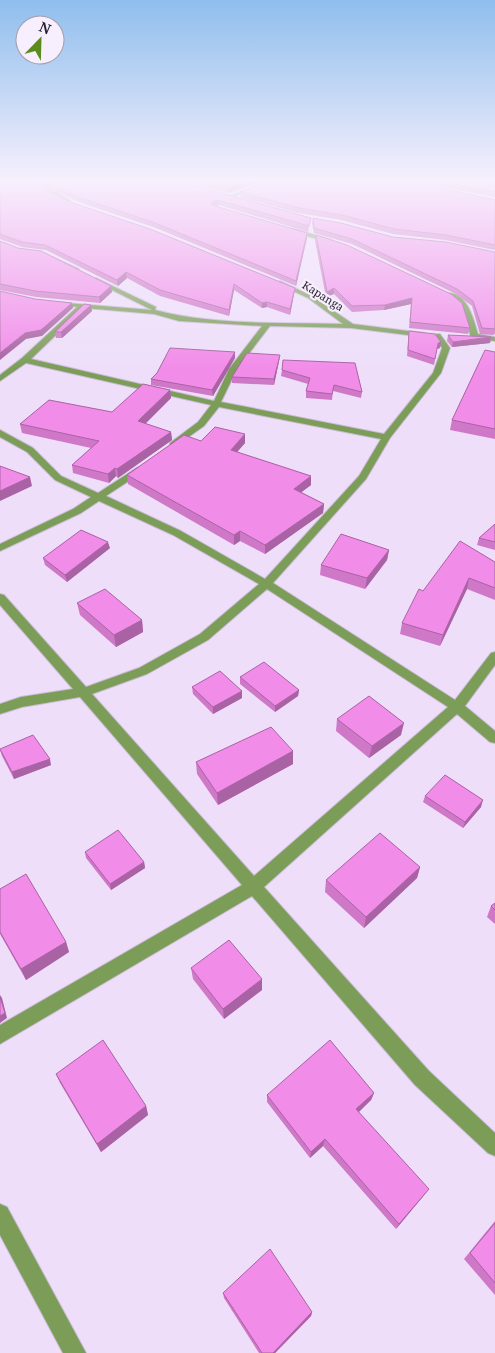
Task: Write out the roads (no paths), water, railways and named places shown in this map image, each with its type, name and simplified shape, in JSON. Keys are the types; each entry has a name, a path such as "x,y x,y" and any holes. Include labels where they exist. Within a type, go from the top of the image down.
{"street":[{"path":"28,252 43,253 83,273"},
{"path":"92,277 179,319"},
{"name":"Kapanga","path":"270,279 310,297 351,326"},
{"path":"438,289 466,307 475,336"},
{"path":"0,708 21,702 85,692 143,671 204,637 266,584 362,477 386,437 437,373 446,348 441,336 351,326 267,325 179,319 155,312 46,302"},
{"path":"0,379 25,360 83,305"},
{"path":"161,454 201,424 217,404 234,370 267,325"},
{"path":"466,336 495,339"},
{"path":"25,360 217,404 386,437"},
{"path":"0,433 30,450 58,478 101,496 177,533 266,584 457,708 495,738"},
{"path":"0,548 77,511 145,466"},
{"path":"0,598 85,692 422,1078 495,1146"},
{"path":"0,1035 254,886 457,708 495,656"},
{"path":"0,1214 76,1353"}]}
